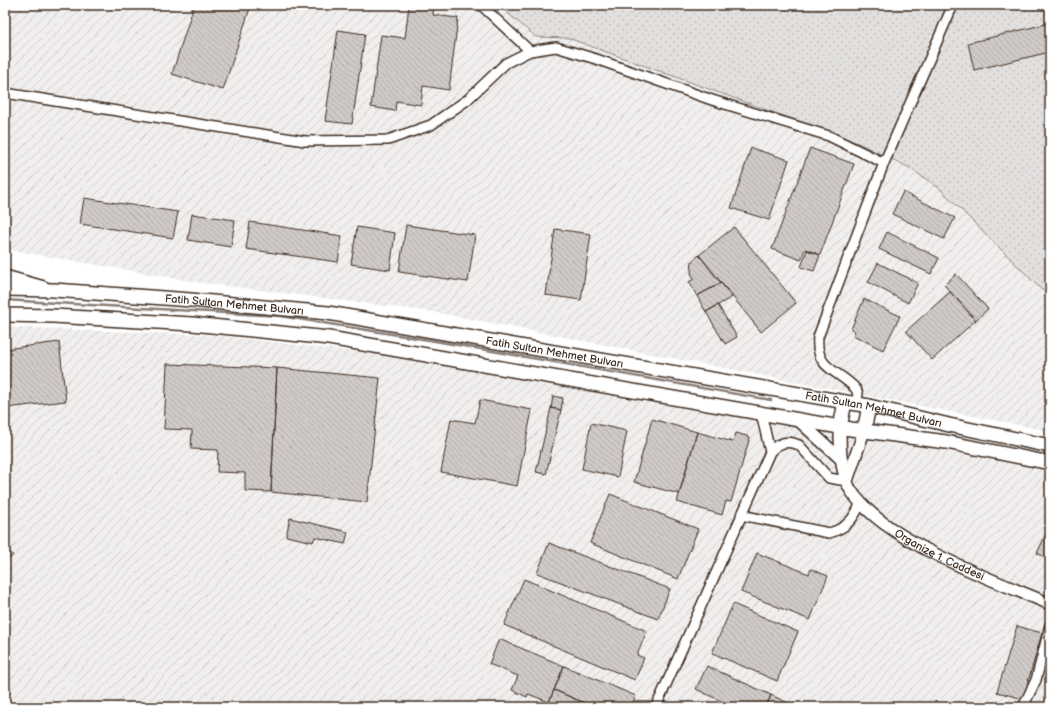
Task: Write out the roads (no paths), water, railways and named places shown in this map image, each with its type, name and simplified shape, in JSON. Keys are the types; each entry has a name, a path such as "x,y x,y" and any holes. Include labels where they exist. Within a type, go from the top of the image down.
{"main road":[{"name":"Fatih Sultan Mehmet Bulvarı","path":"5,290 54,290 328,313 857,404 1050,446"},
{"name":"Fatih Sultan Mehmet Bulvarı","path":"5,315 53,316 192,324 329,338 840,427 946,442 1050,463"},
{"path":"840,427 857,404"},
{"path":"857,404 864,431"}],"street":[{"path":"481,5 530,51"},
{"path":"857,404 858,394 856,389 823,364 819,355 818,337 884,163 953,5"},
{"path":"5,93 306,141 388,140 431,125 468,100 506,63 530,51 556,47 596,58 712,100 829,136 884,163"},
{"path":"5,276 54,290"},
{"path":"761,413 770,452"},
{"path":"797,419 842,460"},
{"name":"Organize 1. Caddesi","path":"840,427 842,460 847,481 850,489 866,508 902,536 958,564 1050,604"},
{"path":"656,707 770,452 781,443 795,443 799,445 829,478 847,481 864,431"},
{"path":"741,515 829,533 839,530 848,524 856,513 861,502"},
{"path":"1023,707 1036,680 1050,625"}],"waterway":[{"path":"5,300 280,316 435,341 771,400"}]}
